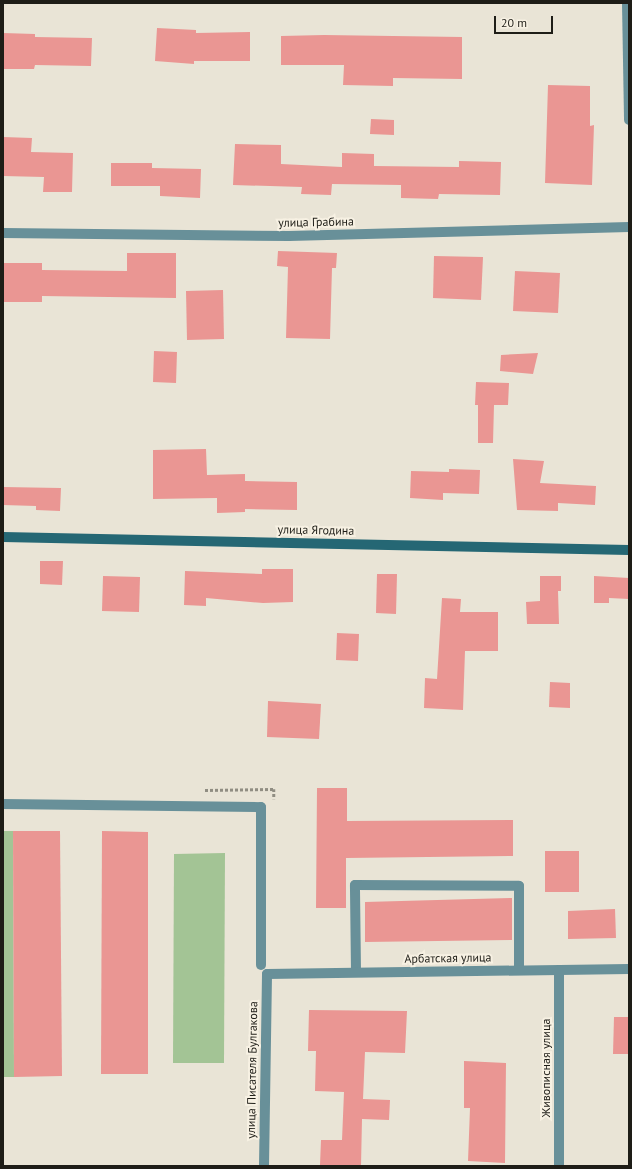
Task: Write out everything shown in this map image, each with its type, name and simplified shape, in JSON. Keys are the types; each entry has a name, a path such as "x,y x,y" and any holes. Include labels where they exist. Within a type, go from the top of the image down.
{"street":[{"path":"627,3 629,120"},
{"name":"улица Грабина","path":"3,233 289,236 629,227"},
{"name":"улица Ягодина","path":"3,537 629,550"},
{"path":"3,804 261,807 261,965"},
{"path":"356,972 355,885 519,886 519,970"},
{"name":"Арбатская улица","path":"267,974 519,970 629,970"},
{"name":"Живописная улица","path":"558,1166 559,970"},
{"name":"улица Писателя Булгакова","path":"264,1166 267,974"}],"path":[{"path":"203,790 274,789 274,804"}],"green space":[{"path":"3,831 13,831 14,1077 3,1077"},
{"path":"225,853 224,1063 173,1063 174,854"}],"building":[{"path":"157,28 196,30 196,33 250,32 250,61 194,61 194,64 155,61"},
{"path":"3,33 35,34 35,37 92,38 91,66 35,65 34,69 3,69"},
{"path":"324,35 462,37 462,79 393,78 393,86 343,85 344,65 281,65 281,36"},
{"path":"548,85 590,86 590,126 594,125 592,185 545,183"},
{"path":"371,119 394,120 394,135 370,134"},
{"path":"3,137 32,138 31,152 73,153 72,192 43,192 44,177 3,176"},
{"path":"235,144 281,145 281,164 342,167 342,153 374,154 374,166 459,167 459,161 501,162 500,195 439,194 438,199 401,198 401,185 332,184 331,195 301,194 302,187 233,185"},
{"path":"111,163 152,163 152,168 201,169 200,198 160,196 160,186 111,186"},
{"path":"278,251 337,253 336,268 332,268 330,339 286,338 288,267 277,266"},
{"path":"127,253 176,253 176,298 42,296 42,302 3,302 3,263 42,263 42,270 127,271"},
{"path":"434,256 483,257 481,300 433,298"},
{"path":"515,271 560,273 558,313 513,311"},
{"path":"223,290 224,339 187,340 186,291"},
{"path":"154,351 177,352 176,383 153,382"},
{"path":"538,353 533,374 500,371 501,355"},
{"path":"476,382 509,383 508,405 494,405 493,443 478,443 478,405 475,405"},
{"path":"206,449 207,475 245,474 245,481 297,482 297,510 245,509 245,512 217,513 217,498 153,499 153,450"},
{"path":"513,459 544,461 540,483 596,486 595,505 558,503 558,511 517,510"},
{"path":"449,469 480,470 479,494 443,493 443,500 410,498 411,471 449,472"},
{"path":"3,487 61,488 60,511 36,510 36,506 3,505"},
{"path":"40,561 63,561 62,585 40,584"},
{"path":"262,569 293,569 293,602 263,603 206,598 206,606 184,605 185,571 262,574"},
{"path":"377,574 397,574 396,614 376,613"},
{"path":"103,576 140,577 139,612 102,611"},
{"path":"540,576 561,576 561,591 558,591 559,624 527,624 526,602 540,601"},
{"path":"594,576 629,578 629,599 609,598 609,603 594,603"},
{"path":"442,598 461,599 460,612 498,612 498,651 465,651 463,710 424,708 425,678 437,679"},
{"path":"337,633 359,634 358,661 336,660"},
{"path":"550,682 570,683 570,708 549,707"},
{"path":"268,701 321,704 319,739 267,737"},
{"path":"317,788 347,788 347,821 513,820 513,856 346,858 346,908 316,908"},
{"path":"13,831 60,831 62,1076 14,1077"},
{"path":"102,831 148,832 148,1074 101,1074"},
{"path":"545,851 579,851 579,892 545,892"},
{"path":"512,898 512,940 365,942 365,902"},
{"path":"615,909 616,938 568,939 568,911"},
{"path":"309,1010 407,1011 405,1053 365,1052 363,1099 390,1100 389,1120 362,1119 361,1166 320,1165 321,1140 342,1140 344,1092 315,1091 316,1051 308,1051"},
{"path":"614,1017 629,1017 629,1054 613,1054"},
{"path":"464,1061 506,1063 505,1163 468,1161 470,1108 464,1108"}]}
